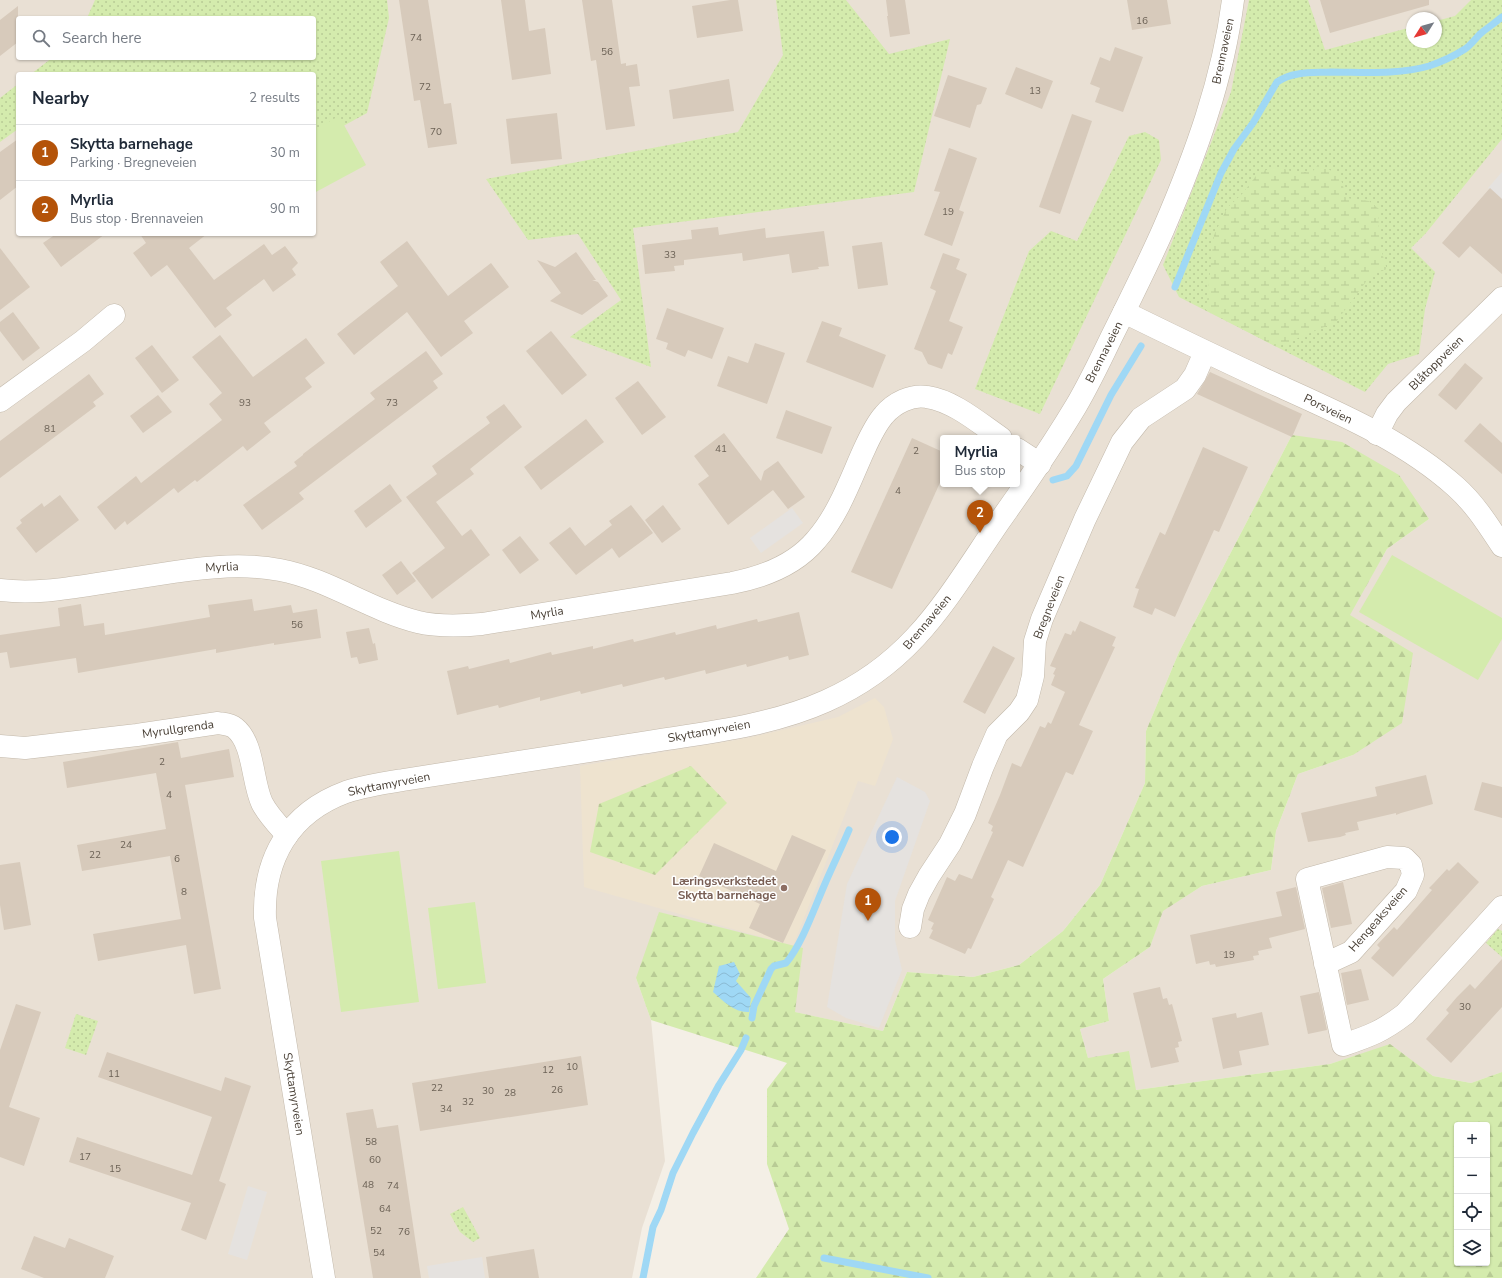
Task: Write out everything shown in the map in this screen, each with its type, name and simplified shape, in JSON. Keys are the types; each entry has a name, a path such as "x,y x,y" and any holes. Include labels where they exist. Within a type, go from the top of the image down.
{"street":[{"name":"Brennaveien","path":"892,661 924,629 943,605 1040,464 1078,402 1124,312 1164,227 1188,171 1221,66 1233,0"},
{"name":"Blåtoppveien","path":"1377,434 1387,414 1396,402 1502,298"},
{"name":"Porsveien","path":"1124,312 1205,352 1318,404 1377,434 1425,463 1456,487 1469,500 1483,517 1502,546"},
{"path":"0,401 83,341 114,315"},
{"name":"Bregneveien","path":"910,927 913,909 919,894 953,838 965,814 982,766 997,734 1019,712 1027,700 1031,690 1033,676 1035,641 1042,619 1085,519 1122,442 1142,418 1185,389 1195,375 1205,352"},
{"name":"Myrlia","path":"0,590 36,592 211,567 260,567 281,570 302,576 387,612 419,622 446,625 482,624 746,581 774,571 798,556 816,540 825,528 840,502 878,422 890,409 903,401 918,397 937,399 950,404 996,435"},
{"path":"1020,451 1040,464"},
{"name":"Skyttamyrveien","path":"324,1278 265,918 268,875 278,849 294,825 315,808 335,797 359,788 702,733 776,718 809,708 840,694 868,679 892,661"},
{"name":"Myrullgrenda","path":"0,746 25,748 137,735 218,723 227,724 234,727 244,740 262,803 269,815 287,835"},
{"name":"Hengeaksveien","path":"1325,964 1351,952 1406,890 1413,875 1411,865 1404,858 1386,857 1308,879 1325,964 1344,1045 1387,1028 1405,1014 1502,907"}],"shaded area":[{"path":"0,0 1502,0 1502,1072 1471,1083 1433,1076 1390,1045 1330,1064 1136,1090 1088,1058 1080,1029 1109,1021 1103,979 1150,947 1162,911 1202,886 1271,870 1276,831 1298,774 1353,755 1380,634 1349,615 1387,549 1429,519 1292,435 1179,652 1146,731 1145,783 1100,885 1063,931 1019,965 973,977 907,972 883,1031 636,978 651,1020 665,1161 642,1228 632,1278 0,1278"},
{"path":"1502,172 1502,200 1488,188"},
{"path":"792,508 803,523 761,553 750,538"},
{"path":"875,698 884,707 893,739 875,786 858,781 793,946 584,887 580,766 748,738 838,717"},
{"path":"897,777 925,792 930,801 895,901 895,940 902,970 879,1028 846,1018 827,1007 847,884"},
{"path":"248,1186 267,1192 247,1260 228,1254"},
{"path":"482,1257 485,1278 429,1278 427,1266"}],"green space":[{"path":"95,0 387,0 389,18 367,113 316,141 316,72 34,72 49,60 316,60 316,16 88,16"},
{"path":"776,0 846,0 889,54 950,39 914,192 633,228 651,367 570,337 621,300 578,234 528,240 486,179 738,132 783,55"},
{"path":"1249,0 1308,0 1325,50 1406,29 1406,48 1442,48 1442,19 1455,16 1471,0 1502,0 1502,139 1426,233 1411,248 1435,272 1425,309 1419,354 1388,364 1365,392 1179,297 1163,265 1231,92"},
{"path":"16,86 16,130 0,142 0,98"},
{"path":"339,116 366,165 316,192 316,129"},
{"path":"1145,132 1159,140 1161,160 1040,414 975,389 1029,251 1051,231 1077,241 1129,136"},
{"path":"1318,165 1331,171 1339,177 1343,185 1346,198 1369,201 1379,209 1380,239 1382,253 1387,269 1371,275 1336,322 1277,347 1206,310 1214,235 1227,208 1242,194 1259,172 1279,167 1293,172 1312,172"},
{"path":"1292,435 1342,442 1399,475 1429,519 1387,549 1350,615 1413,653 1402,723 1353,755 1298,774 1276,831 1271,870 1202,886 1163,911 1150,947 1103,979 1109,1021 1080,1029 1088,1058 1129,1051 1136,1090 1330,1064 1390,1044 1433,1076 1471,1083 1502,1072 1502,1278 756,1278 789,1229 767,1164 767,1089 787,1063 651,1020 636,978 659,912 803,948 795,1012 883,1031 907,972 973,977 1019,965 1063,931 1100,885 1145,783 1146,731 1179,652"},
{"path":"1392,555 1502,618 1502,639 1478,680 1359,612"},
{"path":"691,766 727,803 655,875 590,852 599,804"},
{"path":"399,851 419,1002 341,1012 321,861"},
{"path":"475,902 486,983 438,989 428,908"},
{"path":"1498,929 1502,931 1502,957 1486,943"},
{"path":"76,1014 98,1021 86,1055 65,1048"},
{"path":"463,1207 480,1238 473,1242 460,1232 450,1214"}],"water":[{"path":"734,962 740,974 736,981 751,998 749,1012 739,1011 725,1003 713,992 719,966"}],"building":[{"path":"399,0 428,0 444,104 451,103 457,144 428,148 420,100 414,101"},
{"path":"501,0 525,0 529,31 545,28 551,74 512,80"},
{"path":"582,0 612,0 621,64 626,63 626,66 637,64 640,86 629,87 635,126 606,130 596,60 591,61"},
{"path":"738,0 743,31 697,38 692,6"},
{"path":"886,0 905,0 910,34 890,37"},
{"path":"1127,0 1167,0 1171,24 1132,30"},
{"path":"1320,0 1429,0 1429,5 1330,33"},
{"path":"18,6 18,16 16,16 16,44 0,56 0,20"},
{"path":"1115,47 1143,57 1123,112 1095,102 1100,88 1090,84 1100,57 1110,61"},
{"path":"1016,67 1053,81 1042,109 1005,94"},
{"path":"948,75 987,88 981,104 977,105 970,128 934,116"},
{"path":"729,79 734,111 673,119 669,90"},
{"path":"557,113 562,159 511,164 506,119"},
{"path":"1072,114 1092,121 1060,214 1039,207"},
{"path":"16,140 16,188 0,200 0,152"},
{"path":"949,148 977,158 959,210 964,212 952,246 924,235 940,192 934,191"},
{"path":"1490,188 1502,199 1502,274 1470,246 1459,258 1442,243"},
{"path":"718,227 719,235 765,228 766,238 824,231 829,266 792,273 789,254 743,261 742,253 684,260 684,265 674,266 675,271 645,274 642,245 692,239 691,230"},
{"path":"53,236 102,236 61,267 43,243"},
{"path":"141,236 204,236 189,248 214,280 264,244 272,255 285,246 298,263 292,269 296,275 273,292 264,279 226,308 232,315 215,328 167,265 151,277 133,253 146,243"},
{"path":"407,241 448,296 491,263 509,287 464,321 473,333 441,357 407,312 354,355 337,334 398,286 380,262"},
{"path":"882,242 888,285 858,289 852,246"},
{"path":"0,248 30,287 0,310"},
{"path":"576,252 596,280 592,280 598,282 608,296 582,315 550,301 561,293 537,260 555,267"},
{"path":"943,253 960,259 956,269 967,274 949,321 963,327 952,355 948,353 942,369 928,364 922,352 914,349 936,291 930,288"},
{"path":"667,308 724,328 712,359 688,350 685,357 666,349 668,343 656,339"},
{"path":"13,312 40,348 23,361 0,331 0,322"},
{"path":"822,321 842,328 839,336 886,355 873,388 806,362"},
{"path":"551,331 587,375 562,395 526,351"},
{"path":"220,335 253,377 306,338 325,363 305,378 312,387 264,423 271,432 247,451 243,446 197,482 195,480 178,493 174,488 127,525 125,521 115,530 97,507 136,476 141,483 222,420 209,404 222,393 192,357"},
{"path":"755,343 785,353 767,404 717,386 728,356 748,363"},
{"path":"152,345 179,380 162,393 135,358"},
{"path":"426,351 443,374 433,381 438,388 299,493 304,499 262,530 243,505 297,466 294,462 303,454 375,399 370,393"},
{"path":"1465,363 1483,378 1456,410 1438,395"},
{"path":"1210,372 1302,414 1292,437 1197,394"},
{"path":"89,374 104,394 93,402 96,406 0,478 0,441"},
{"path":"638,381 666,417 642,435 615,398"},
{"path":"158,395 172,412 143,433 130,416"},
{"path":"504,404 522,427 470,469 474,474 436,502 462,536 471,529 490,555 432,599 412,573 445,548 406,497 437,474 432,466 490,423 486,417"},
{"path":"786,410 832,427 822,454 776,438"},
{"path":"586,419 604,442 541,490 524,467"},
{"path":"1480,423 1502,443 1502,474 1464,441"},
{"path":"724,433 761,481 764,471 778,461 805,497 788,509 773,490 728,525 698,484 709,476 694,456"},
{"path":"912,438 940,451 940,483 892,589 851,572"},
{"path":"1203,447 1248,467 1219,532 1214,530 1175,617 1155,608 1152,615 1133,607 1139,589 1135,588 1160,532 1165,535"},
{"path":"390,484 402,501 366,528 354,511"},
{"path":"60,495 79,520 36,553 16,528 22,523 20,520 42,503 44,507"},
{"path":"631,505 653,533 619,558 612,548 576,575 549,543 570,527 585,546 612,525 609,521"},
{"path":"663,505 681,529 662,543 645,520"},
{"path":"520,536 539,560 520,574 502,550"},
{"path":"401,561 416,581 397,595 382,575"},
{"path":"252,599 254,611 291,605 293,613 317,609 321,638 274,645 274,643 216,653 216,649 78,673 76,658 10,668 7,652 0,653 0,635 60,626 58,608 81,604 84,626 104,623 105,635 210,617 208,605"},
{"path":"799,612 809,655 789,660 788,656 747,667 746,664 706,674 705,670 665,680 664,677 623,687 622,684 581,694 580,691 540,701 540,697 499,708 498,705 457,715 447,671 468,666 469,669 509,659 510,663 551,652 552,655 593,646 593,649 633,639 634,642 675,632 676,635 716,625 717,629 757,619 758,622"},
{"path":"1080,621 1116,637 1112,646 1115,647 1079,725 1093,731 1073,775 1066,772 1023,867 1008,860 991,897 994,899 971,949 968,948 965,954 929,938 933,930 931,929 934,923 928,920 947,877 955,881 959,874 972,879 993,832 991,831 993,826 988,823 1012,763 1021,767 1040,726 1045,728 1048,722 1051,724 1065,692 1051,685 1056,668 1050,666 1065,633 1071,635 1073,630 1075,632"},
{"path":"369,628 373,644 375,643 378,660 359,664 357,657 351,658 346,632"},
{"path":"993,646 1015,658 985,714 963,702"},
{"path":"178,742 181,758 229,749 234,777 185,785 221,989 194,994 186,945 98,961 93,934 181,919 170,856 82,871 77,845 166,829 156,773 67,788 63,762"},
{"path":"1426,775 1433,804 1396,815 1396,813 1357,822 1359,830 1345,833 1346,835 1340,837 1308,842 1301,813 1377,796 1375,787"},
{"path":"1482,782 1502,787 1502,818 1474,810"},
{"path":"792,835 826,850 783,943 749,928 760,904 699,876 714,843 776,871"},
{"path":"20,862 31,925 4,930 0,905 0,865"},
{"path":"1458,862 1479,882 1393,977 1371,958 1380,948 1377,945 1394,927 1397,930 1432,890 1429,888 1447,869 1449,871"},
{"path":"1343,882 1352,924 1331,928 1322,888"},
{"path":"1296,887 1305,929 1269,938 1272,948 1258,951 1259,955 1253,956 1254,960 1216,967 1215,964 1210,965 1209,961 1196,964 1190,935 1282,916 1276,892"},
{"path":"1502,959 1502,1007 1451,1063 1426,1039 1449,1013 1446,1010 1457,997 1470,984 1475,989"},
{"path":"1361,969 1369,1000 1347,1005 1341,973"},
{"path":"1160,987 1163,999 1167,998 1169,1005 1172,1004 1182,1041 1178,1042 1179,1047 1175,1048 1179,1062 1151,1068 1133,993"},
{"path":"1319,992 1327,1030 1308,1034 1300,996"},
{"path":"16,1004 41,1012 9,1107 40,1118 24,1166 0,1157 0,1050"},
{"path":"1262,1012 1269,1045 1239,1051 1242,1065 1223,1069 1212,1018 1236,1013 1237,1018"},
{"path":"107,1052 221,1091 225,1077 251,1086 219,1181 226,1184 206,1240 181,1230 191,1203 69,1162 77,1137 192,1175 212,1117 98,1077"},
{"path":"581,1056 588,1105 420,1131 412,1083"},
{"path":"373,1109 377,1128 398,1125 421,1278 373,1278 346,1113"},
{"path":"34,1236 65,1248 69,1238 114,1256 105,1278 44,1278 21,1269"},
{"path":"534,1249 539,1278 489,1278 486,1257"}],"waterway":[{"path":"1175,287 1221,173 1234,149 1253,123 1277,82 1283,78 1303,73 1393,72 1429,66 1447,59 1465,49 1480,34 1502,17"},
{"path":"1053,480 1067,476 1076,466 1111,395 1141,346"},
{"path":"752,1018 754,1006 771,969 774,966 786,963 797,946 849,830"},
{"path":"643,1278 653,1227 661,1210 673,1173 693,1133 719,1085 741,1050 746,1038"},
{"path":"824,1258 928,1278"}],"place":[{"name":"Myrlia","path":"980,533"},
{"name":"Læringsverkstedet Skytta barnehage","path":"784,888"},
{"name":"Skytta barnehage","path":"868,921"}]}
